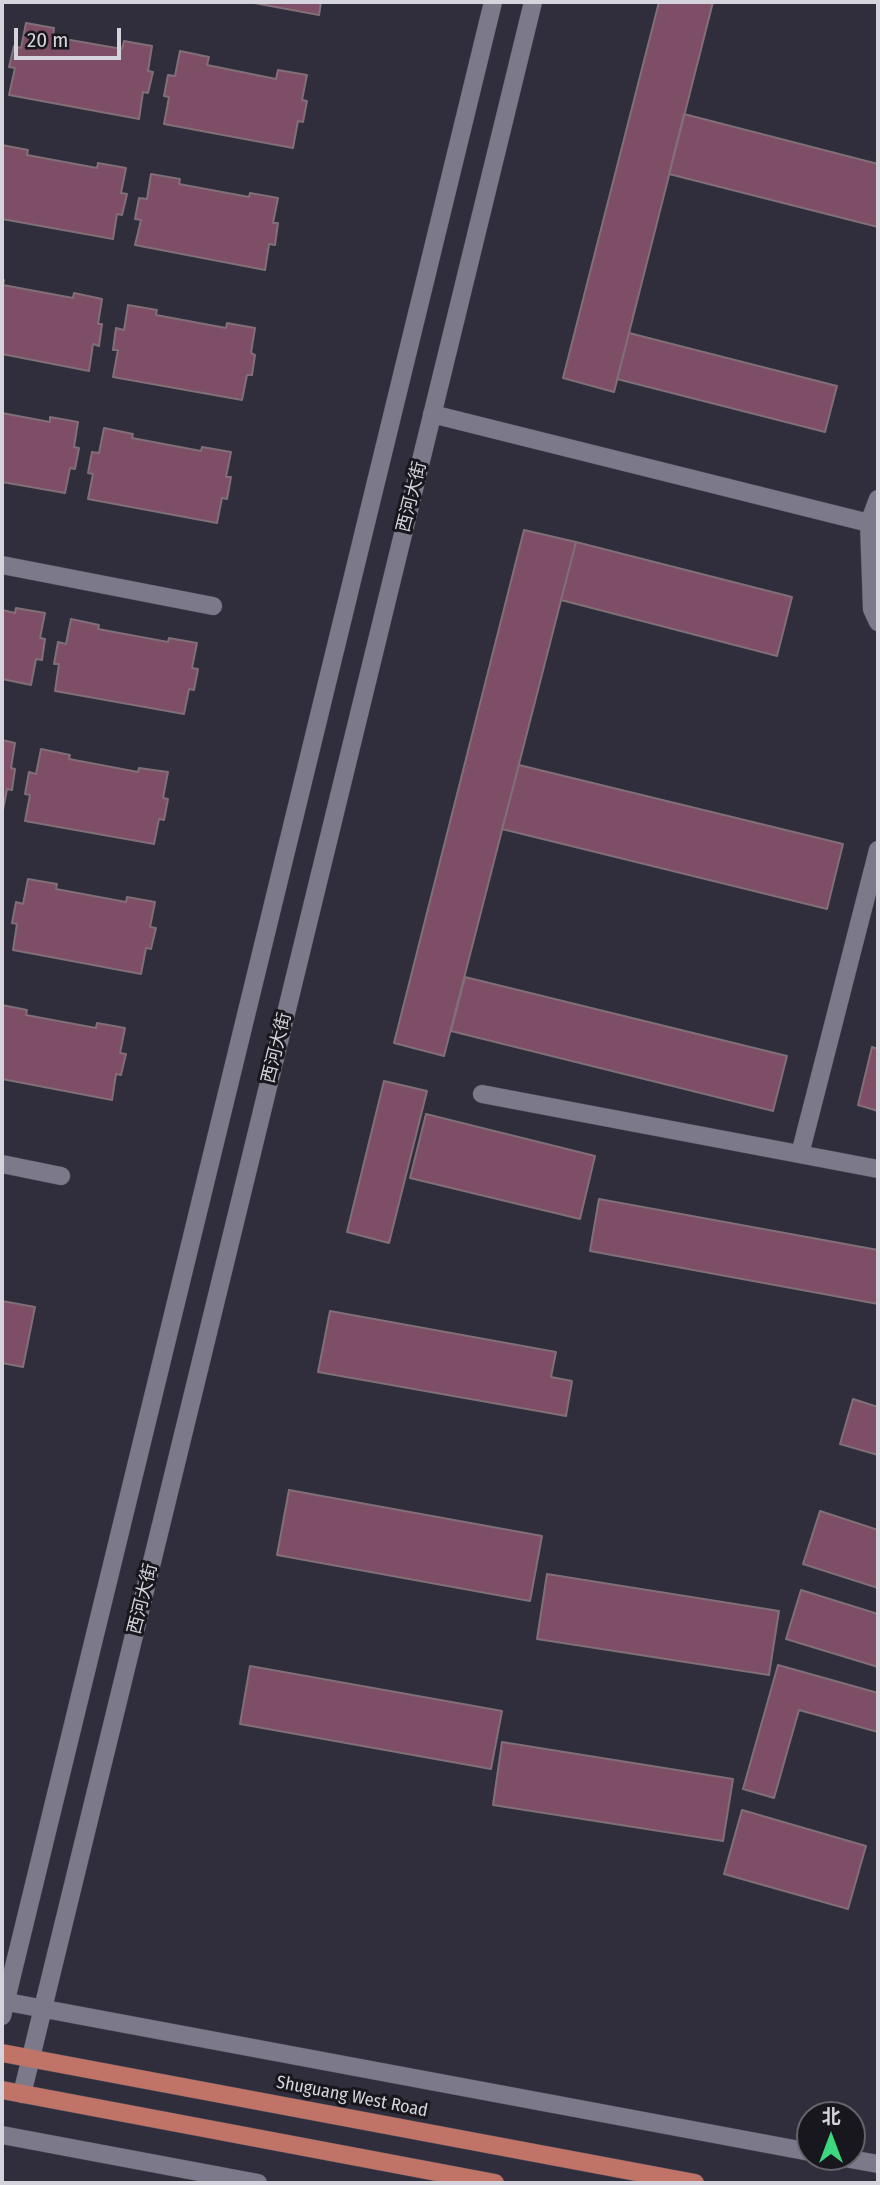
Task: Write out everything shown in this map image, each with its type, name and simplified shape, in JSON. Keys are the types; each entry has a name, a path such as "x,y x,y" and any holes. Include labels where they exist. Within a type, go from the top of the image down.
{"main road":[{"name":"Shuguang West Road","path":"2,2053 695,2183"},
{"path":"2,2090 495,2183"}],"street":[{"path":"493,2 3,2006 43,2008 796,2149"},
{"name":"西河大街","path":"22,2094 533,2"},
{"path":"432,414 869,523"},
{"path":"878,499 869,523 872,609 878,622"},
{"path":"2,565 213,606"},
{"path":"800,1154 878,850"},
{"path":"482,1094 878,1169"},
{"path":"2,1164 61,1176"},
{"path":"2,2135 258,2183"}],"building":[{"path":"249,2 321,2 319,15"},
{"path":"659,2 713,2 614,392 563,378"},
{"path":"26,23 54,28 53,37 122,49 124,41 152,46 148,71 153,72 148,93 143,92 139,119 9,95 15,68 9,67 14,46 21,48"},
{"path":"180,51 209,57 207,65 276,79 278,70 307,75 302,100 307,101 303,122 298,121 293,148 164,124 169,97 164,96 168,75 175,76"},
{"path":"684,114 878,164 878,227 669,174"},
{"path":"2,145 28,150 27,155 97,168 98,163 126,168 121,193 127,194 122,215 117,214 113,239 2,219"},
{"path":"151,174 180,179 179,184 249,197 250,193 278,198 273,223 278,223 275,245 269,244 265,270 135,245 141,220 135,219 139,198 147,199"},
{"path":"2,280 3,285 73,298 74,293 102,299 98,324 102,324 99,346 93,344 89,371 2,354"},
{"path":"128,305 157,310 156,315 226,328 227,323 255,328 251,353 255,355 252,375 247,375 242,400 113,377 118,350 113,350 116,328 124,330"},
{"path":"629,333 837,386 825,432 617,379"},
{"path":"2,413 50,422 50,417 78,422 74,447 79,448 75,469 70,468 65,493 2,482"},
{"path":"104,428 133,434 132,438 201,451 202,447 231,452 226,477 231,477 227,499 222,498 217,523 88,499 93,474 88,473 92,452 99,453"},
{"path":"524,530 576,542 444,1056 394,1043"},
{"path":"576,542 792,597 777,656 561,600"},
{"path":"16,608 45,613 40,638 45,639 42,660 36,659 31,685 2,679 2,610 15,613"},
{"path":"71,619 99,625 98,629 168,642 169,638 197,643 192,668 198,669 194,690 189,689 184,714 55,691 59,664 54,664 58,642 66,644"},
{"path":"2,740 15,743 11,768 15,769 12,790 7,789 2,815"},
{"path":"41,749 70,755 69,759 138,772 139,768 168,772 163,798 168,799 164,820 159,819 154,844 25,821 30,795 25,794 29,772 36,774"},
{"path":"519,765 843,844 827,909 502,829"},
{"path":"28,879 57,884 56,889 126,902 127,897 155,902 150,927 156,928 151,949 146,948 141,974 13,950 17,924 12,923 16,902 23,904"},
{"path":"465,977 787,1056 773,1111 451,1031"},
{"path":"2,1005 27,1010 26,1015 96,1028 97,1023 125,1028 120,1053 126,1054 121,1075 116,1074 112,1100 2,1079"},
{"path":"872,1047 878,1049 878,1111 858,1105"},
{"path":"384,1081 427,1091 389,1243 347,1232"},
{"path":"426,1114 595,1156 580,1219 410,1178"},
{"path":"599,1199 878,1250 878,1304 590,1251"},
{"path":"2,1301 35,1307 23,1367 2,1363"},
{"path":"330,1311 556,1352 551,1377 572,1381 566,1416 318,1372"},
{"path":"853,1399 878,1407 878,1455 840,1444"},
{"path":"289,1490 542,1536 530,1601 277,1555"},
{"path":"820,1511 878,1530 878,1588 803,1564"},
{"path":"547,1574 779,1611 769,1675 537,1639"},
{"path":"801,1590 878,1614 878,1667 786,1639"},
{"path":"778,1665 878,1693 878,1732 799,1710 774,1798 743,1789"},
{"path":"250,1666 502,1711 491,1769 240,1724"},
{"path":"502,1742 733,1779 723,1841 493,1805"},
{"path":"742,1810 866,1846 848,1909 724,1874"}]}
